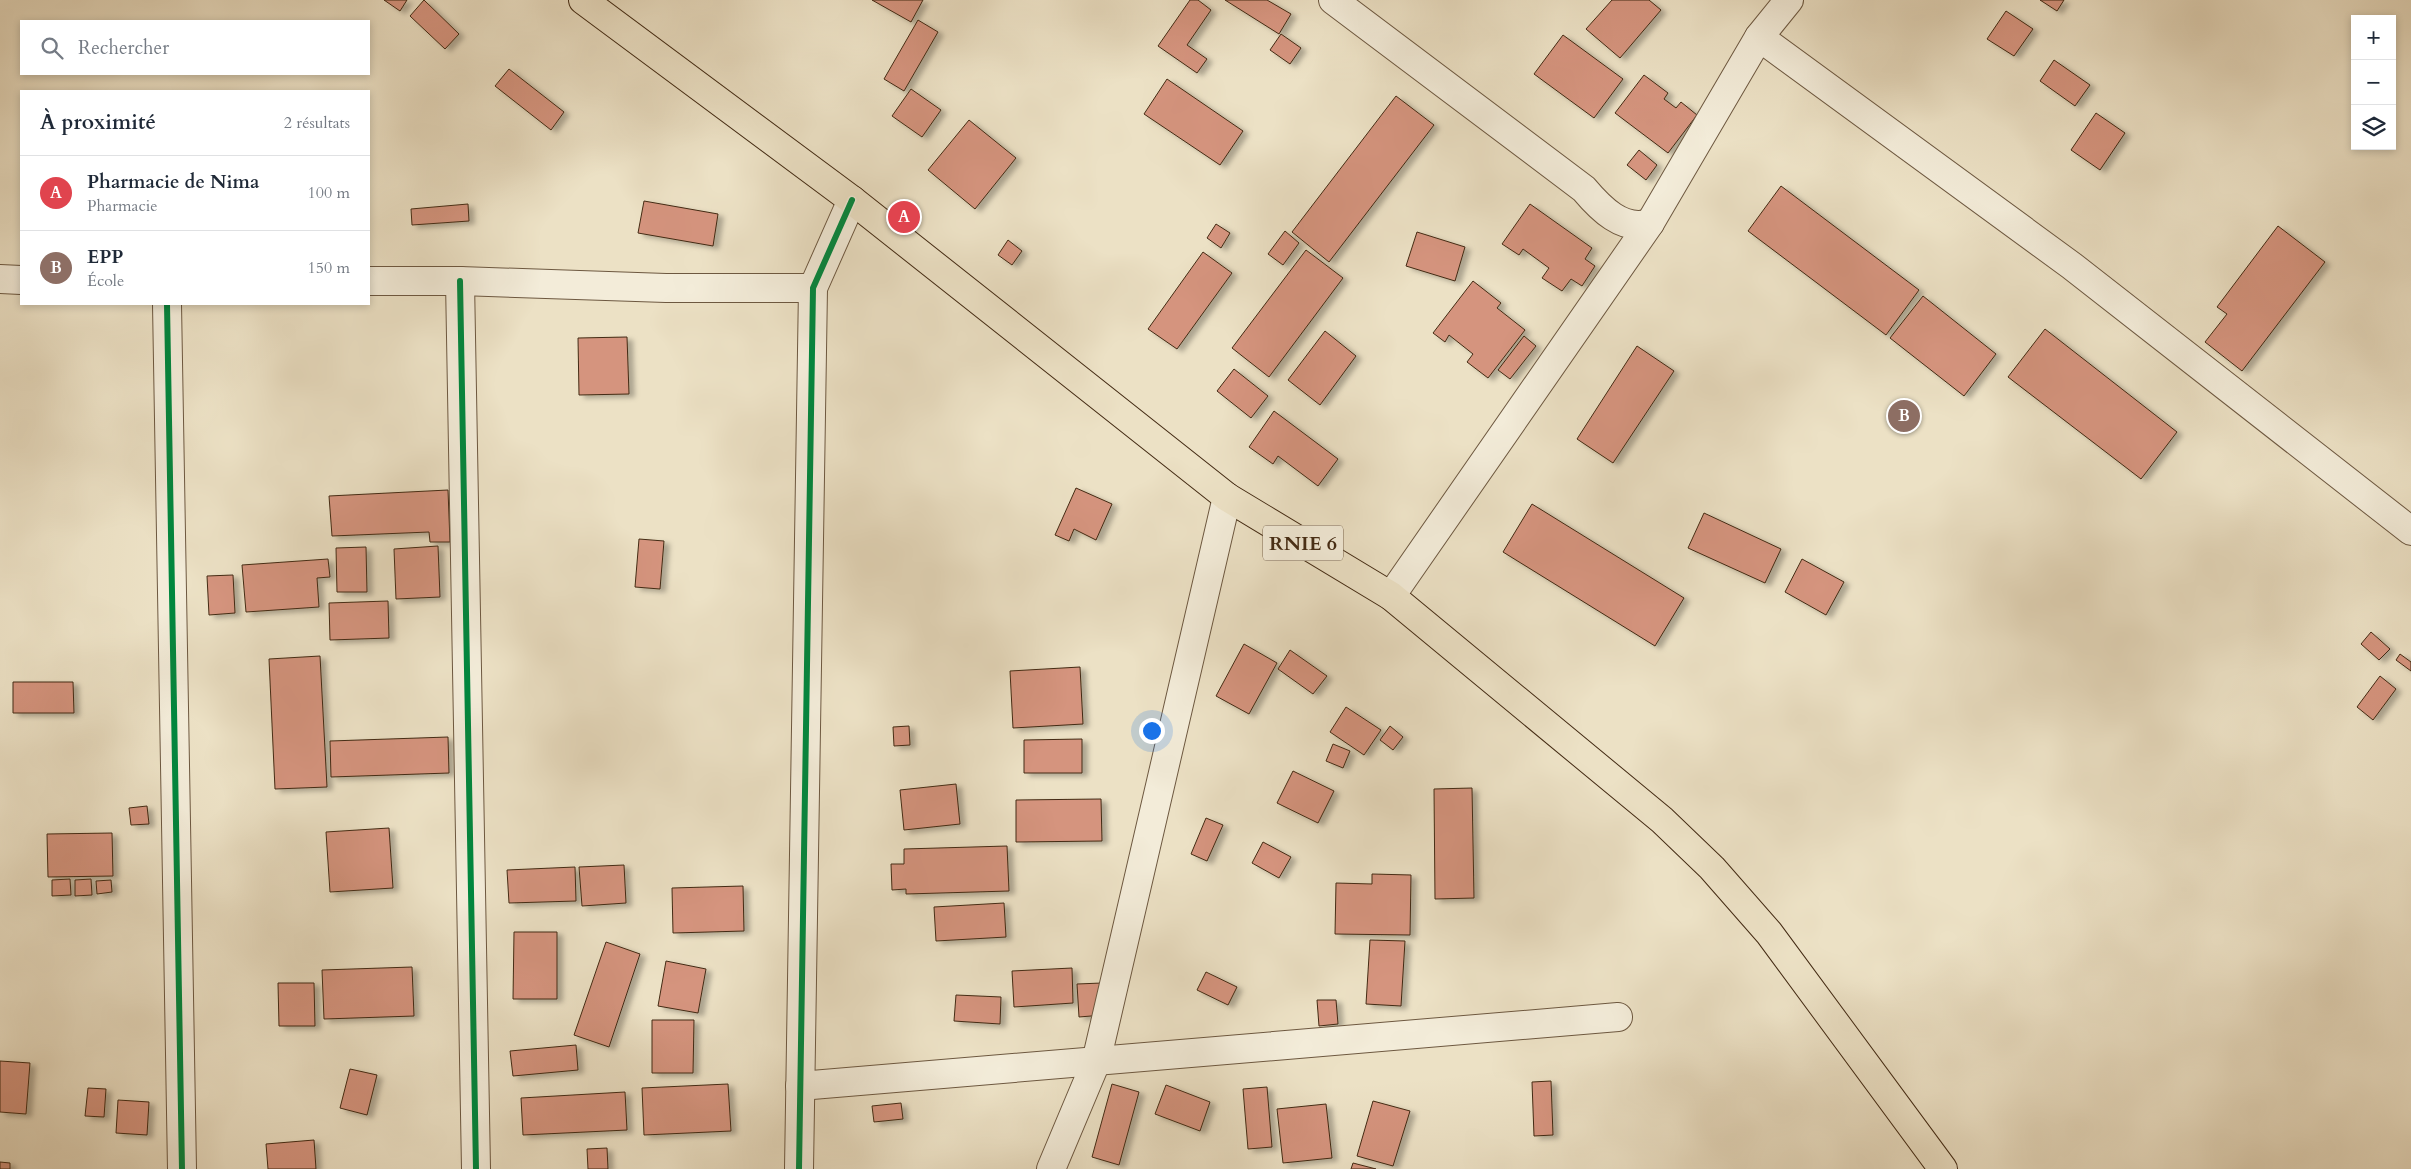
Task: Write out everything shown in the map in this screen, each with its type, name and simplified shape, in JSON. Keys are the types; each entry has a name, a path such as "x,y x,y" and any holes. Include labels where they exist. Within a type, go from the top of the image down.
{"main road":[{"name":"RNIE 6","path":"583,0 852,200 1227,497 1391,596 1662,820 1712,868 1769,933 1943,1169"}],"street":[{"path":"1333,0 1584,189 1617,220 1631,225 1650,223"},
{"path":"1391,596 1650,223 1759,36 1789,0"},
{"path":"1759,36 2072,266 2411,531"},
{"path":"799,1169 813,288 852,200"},
{"path":"0,280 20,280"},
{"path":"370,281 460,281 666,288 813,288"},
{"path":"460,281 476,1169"},
{"path":"167,305 182,1169"},
{"path":"1051,1169 1096,1062 1227,497"},
{"path":"800,1086 1618,1017"}],"building":[{"path":"384,0 407,0 400,11"},
{"path":"424,0 459,34 445,49 410,16"},
{"path":"872,0 923,0 911,22"},
{"path":"1190,0 1198,0 1211,10 1187,45 1207,59 1197,73 1158,46"},
{"path":"1225,0 1267,0 1291,14 1279,34"},
{"path":"1612,0 1649,0 1661,10 1620,58 1586,29"},
{"path":"2040,0 2064,0 2057,11"},
{"path":"2006,11 2033,29 2014,56 1987,39"},
{"path":"918,20 938,32 904,91 884,79"},
{"path":"1281,34 1301,48 1290,64 1270,50"},
{"path":"1563,35 1623,79 1594,118 1534,74"},
{"path":"2054,60 2090,85 2075,106 2040,81"},
{"path":"509,69 564,112 551,130 495,86"},
{"path":"1644,75 1668,93 1664,99 1676,108 1681,102 1697,115 1668,153 1615,113"},
{"path":"1167,79 1243,131 1220,165 1144,114"},
{"path":"911,89 941,110 922,137 892,116"},
{"path":"1396,96 1434,125 1329,262 1292,232"},
{"path":"2096,113 2125,133 2100,170 2071,150"},
{"path":"969,120 1016,158 975,209 928,170"},
{"path":"1639,150 1657,165 1646,180 1627,165"},
{"path":"1781,186 1919,290 1886,335 1748,231"},
{"path":"644,201 718,214 713,246 638,233"},
{"path":"468,204 469,221 412,225 411,209"},
{"path":"1530,204 1592,248 1585,259 1595,266 1582,286 1571,279 1562,291 1542,278 1549,268 1523,249 1519,255 1502,244"},
{"path":"1216,224 1230,233 1221,248 1207,238"},
{"path":"2278,226 2325,262 2242,371 2205,342 2227,314 2217,307"},
{"path":"1285,231 1299,243 1283,265 1268,254"},
{"path":"1417,232 1465,247 1455,281 1406,266"},
{"path":"1008,240 1022,251 1012,265 998,255"},
{"path":"1306,250 1343,278 1269,377 1232,348"},
{"path":"1203,252 1232,273 1177,349 1148,329"},
{"path":"1473,281 1501,303 1497,308 1525,330 1488,378 1467,362 1473,354 1449,335 1445,342 1433,333"},
{"path":"1923,296 1996,354 1964,396 1890,338"},
{"path":"2045,329 2177,432 2141,479 2008,377"},
{"path":"1325,331 1356,356 1320,405 1288,380"},
{"path":"1524,336 1536,346 1510,379 1498,370"},
{"path":"627,337 629,394 579,395 578,338"},
{"path":"1637,346 1674,371 1613,463 1577,439"},
{"path":"1234,369 1268,396 1251,418 1217,391"},
{"path":"1274,411 1338,459 1318,486 1278,456 1273,464 1249,447"},
{"path":"1076,488 1112,504 1096,540 1074,529 1069,541 1055,535"},
{"path":"448,490 450,542 430,542 429,532 332,536 329,496"},
{"path":"1532,504 1684,598 1655,646 1503,552"},
{"path":"1704,513 1781,549 1765,583 1688,548"},
{"path":"639,539 664,541 660,589 635,587"},
{"path":"438,546 440,597 396,599 394,549"},
{"path":"366,547 367,592 337,592 336,548"},
{"path":"328,559 330,577 317,578 319,607 246,612 242,565"},
{"path":"1802,559 1844,582 1826,615 1785,592"},
{"path":"233,575 235,613 209,615 207,576"},
{"path":"388,601 389,638 330,640 329,603"},
{"path":"2371,632 2390,649 2379,660 2361,644"},
{"path":"1244,644 1277,663 1249,714 1216,696"},
{"path":"1290,650 1327,676 1313,694 1278,669"},
{"path":"2400,654 2411,662 2411,671 2396,660"},
{"path":"320,656 327,787 275,789 269,659"},
{"path":"1080,667 1083,724 1013,728 1010,671"},
{"path":"2380,676 2396,689 2373,720 2357,707"},
{"path":"13,682 73,682 74,713 13,713"},
{"path":"1346,707 1381,730 1364,755 1330,732"},
{"path":"909,726 910,745 894,746 893,727"},
{"path":"1390,726 1403,737 1393,750 1380,740"},
{"path":"448,737 449,773 331,777 330,741"},
{"path":"1082,739 1082,773 1024,773 1024,740"},
{"path":"1333,744 1350,751 1343,768 1326,761"},
{"path":"1293,771 1334,791 1318,823 1277,803"},
{"path":"956,784 960,824 904,830 900,790"},
{"path":"1472,788 1474,898 1435,899 1434,789"},
{"path":"1101,799 1102,841 1016,842 1016,800"},
{"path":"147,806 149,824 131,825 129,808"},
{"path":"1206,818 1223,825 1207,861 1191,854"},
{"path":"389,828 393,888 330,892 326,832"},
{"path":"112,833 113,876 48,877 47,834"},
{"path":"1263,842 1291,857 1279,878 1252,863"},
{"path":"1007,846 1009,891 906,894 906,889 892,890 891,864 904,864 904,849"},
{"path":"624,865 626,903 582,906 579,867"},
{"path":"575,867 576,901 509,903 507,870"},
{"path":"1372,874 1411,875 1410,935 1335,934 1336,883 1372,884"},
{"path":"70,879 71,895 52,896 52,880"},
{"path":"91,879 92,895 75,896 75,880"},
{"path":"111,880 112,892 97,894 96,881"},
{"path":"743,886 744,931 673,933 672,888"},
{"path":"1004,903 1006,937 936,941 934,907"},
{"path":"514,932 557,932 557,999 513,999"},
{"path":"1370,940 1405,941 1401,1006 1366,1004"},
{"path":"606,942 640,954 609,1047 574,1035"},
{"path":"666,961 706,969 698,1013 658,1006"},
{"path":"412,967 414,1016 324,1019 322,970"},
{"path":"1072,968 1073,1003 1014,1007 1012,971"},
{"path":"1206,972 1237,987 1228,1005 1197,990"},
{"path":"278,983 314,983 315,1026 279,1026"},
{"path":"1102,983 1103,1015 1079,1017 1077,984"},
{"path":"956,995 1001,997 1000,1024 954,1021"},
{"path":"1317,1000 1336,1000 1338,1024 1319,1026"},
{"path":"652,1020 694,1020 693,1073 652,1073"},
{"path":"576,1045 578,1070 513,1076 510,1051"},
{"path":"0,1061 30,1063 26,1114 0,1112"},
{"path":"350,1069 377,1075 367,1115 340,1108"},
{"path":"1551,1081 1553,1135 1534,1136 1532,1082"},
{"path":"728,1084 731,1131 644,1135 642,1088"},
{"path":"1112,1084 1139,1092 1119,1165 1092,1157"},
{"path":"1166,1085 1210,1102 1200,1131 1155,1114"},
{"path":"1267,1087 1272,1147 1248,1149 1243,1089"},
{"path":"88,1088 106,1089 104,1117 85,1116"},
{"path":"625,1092 627,1130 523,1135 521,1098"},
{"path":"118,1100 149,1102 147,1135 116,1133"},
{"path":"1373,1101 1410,1111 1393,1166 1357,1156"},
{"path":"901,1103 903,1119 874,1122 872,1106"},
{"path":"1326,1104 1332,1158 1283,1163 1277,1109"},
{"path":"314,1140 316,1169 268,1169 266,1144"},
{"path":"607,1148 608,1169 588,1169 587,1149"},
{"path":"0,1162 10,1163 10,1169 0,1169"},
{"path":"1353,1163 1376,1169 1351,1169"}],"cycle path":[{"path":"799,1169 813,288 852,200"},
{"path":"460,281 476,1169"},
{"path":"167,305 182,1169"}],"place":[{"name":"Pharmacie de Nima","path":"904,217"},
{"name":"EPP","path":"1904,416"}]}
